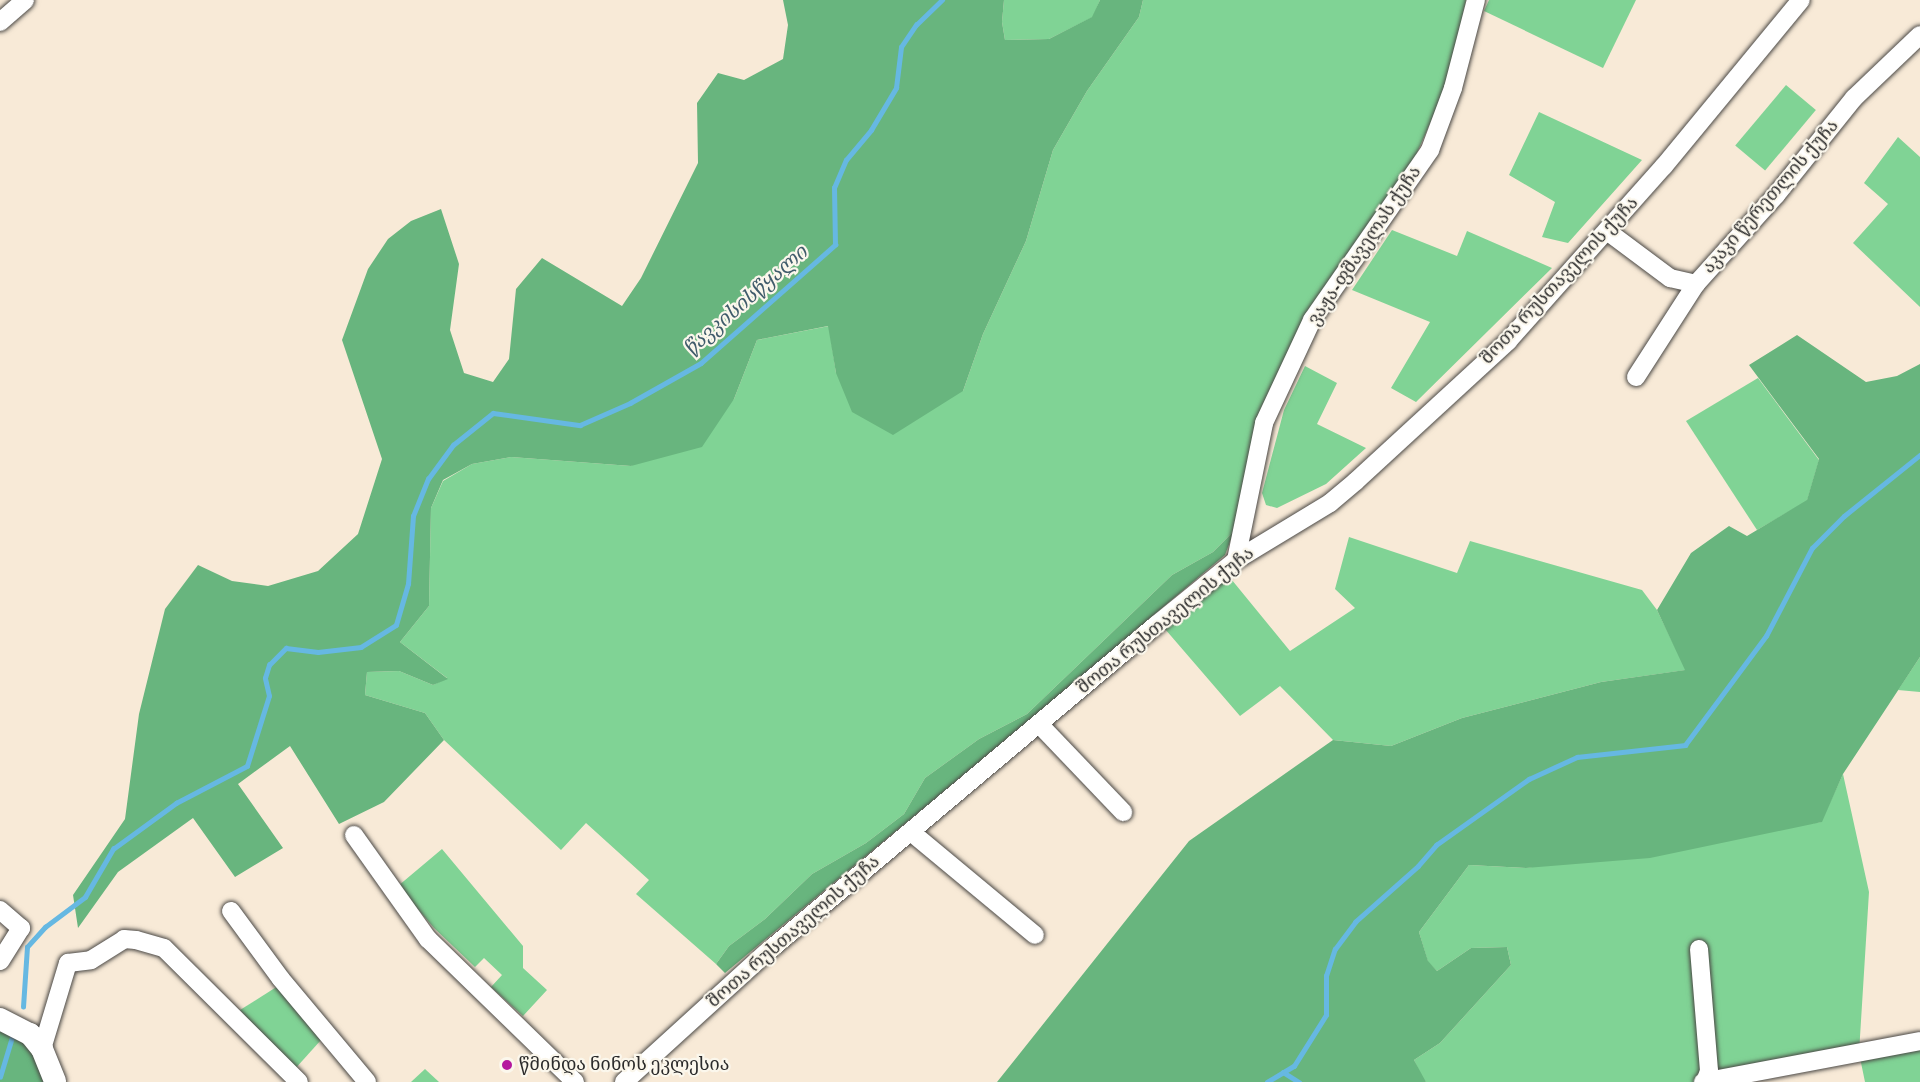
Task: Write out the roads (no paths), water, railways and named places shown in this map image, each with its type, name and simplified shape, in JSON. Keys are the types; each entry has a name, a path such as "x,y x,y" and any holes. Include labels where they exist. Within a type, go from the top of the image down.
{"street":[{"path":"0,22 25,0"},
{"name":"ვაჟა-ფშაველას ქუჩა","path":"1236,560 1264,423 1312,320 1430,150 1453,88 1476,0"},
{"name":"შოთა რუსთაველის ქუჩა","path":"624,1082 766,953 1236,560 1330,502 1356,481 1508,341 1606,231 1801,0"},
{"name":"აკაკი წერეთლის ქუჩა","path":"1606,231 1670,278 1696,284 1776,195 1854,98 1920,35"},
{"path":"1636,377 1696,284"},
{"path":"1039,724 1123,812"},
{"path":"911,832 1035,935"},
{"path":"354,836 428,939 575,1082"},
{"path":"0,910 21,928 0,961"},
{"path":"231,911 281,979 367,1082"},
{"path":"42,1049 68,963 101,956 124,939 136,939 164,948 299,1082"},
{"path":"1699,949 1709,1071 1705,1082"},
{"path":"0,1019 30,1034 42,1049 55,1082"},
{"path":"1705,1082 1920,1041"}],"waterway":[{"name":"წავკისისწყალი","path":"23,1007 27,947 45,927 85,897 113,849 176,803 247,766 269,696 265,678 269,665 286,648 318,652 361,647 396,625 408,584 413,516 428,479 453,445 493,413 580,425 630,403 701,363 835,245 834,188 846,160 871,130 896,88 901,47 916,25 942,0"},
{"path":"1267,1082 1294,1066 1326,1015 1326,976 1335,949 1355,922 1418,866 1436,845 1529,779 1577,757 1685,745 1766,636 1812,548 1844,516 1920,455"},
{"name":"წავკისისწყალი","path":"0,1077 13,1034"},
{"path":"1283,1072 1299,1082"}],"place":[{"name":"წმინდა ნინოს ეკლესია","path":"507,1065"}]}
